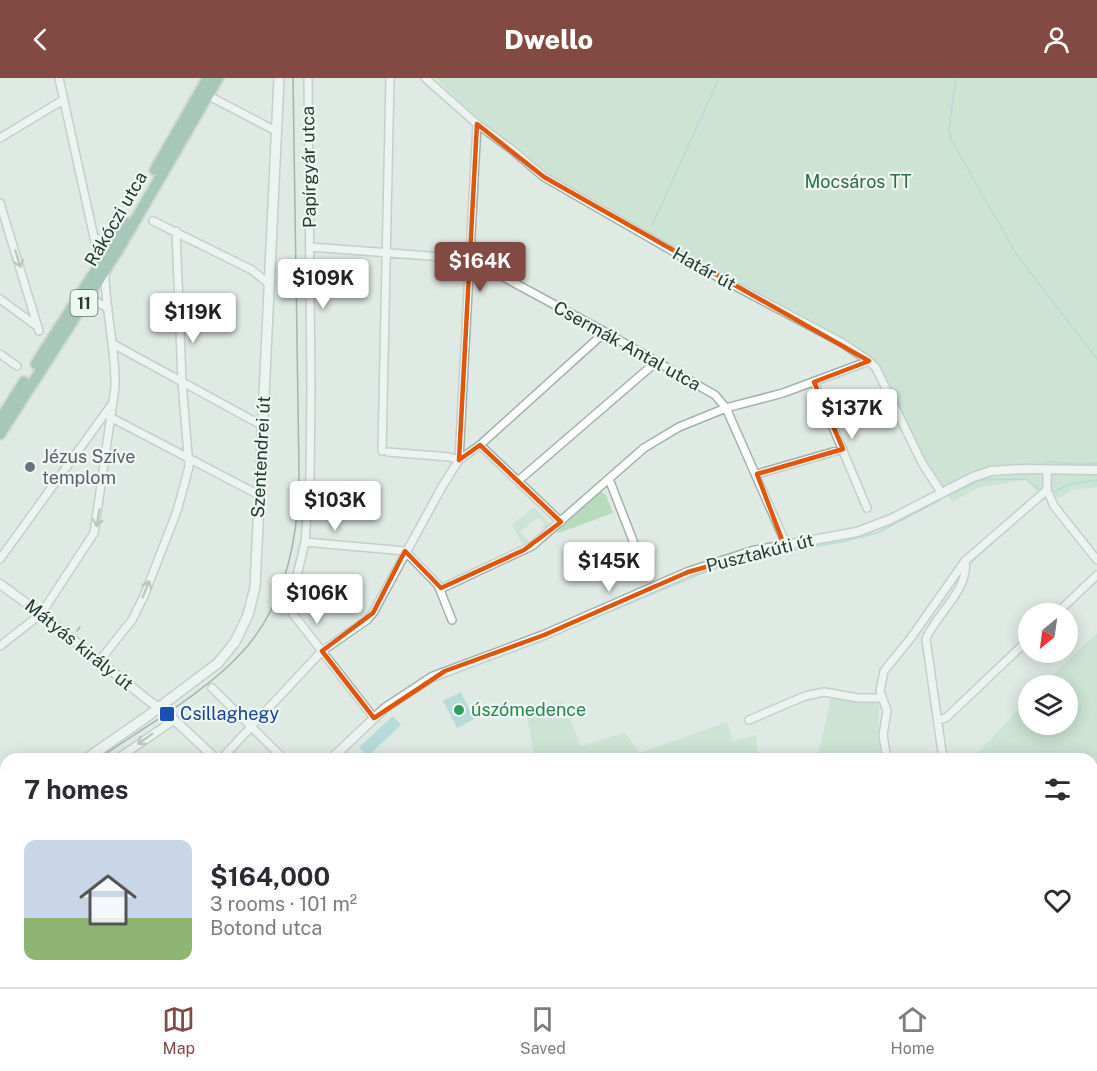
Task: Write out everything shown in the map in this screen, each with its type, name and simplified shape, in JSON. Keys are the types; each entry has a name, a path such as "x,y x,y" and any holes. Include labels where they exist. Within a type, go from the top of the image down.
{"main road":[{"name":"Rákóczi utca","path":"0,434 82,306 208,78"},
{"name":"Rákóczi utca","path":"114,246 218,78"},
{"name":"Szentendrei út","path":"94,753 218,663 235,642 248,615 255,587 279,78"},
{"name":"Rákóczi utca","path":"0,420 103,268"}],"street":[{"path":"0,646 41,614 94,533 109,416 114,402 115,366 103,268 94,238 59,78"},
{"name":"Papírgyár utca","path":"308,78 311,445 305,542 291,602 292,614 322,651"},
{"path":"390,78 385,452 449,457 459,460"},
{"name":"Határ út","path":"426,78 477,124 544,177 716,276 841,342 869,361 876,368 922,463 940,492"},
{"path":"207,95 276,131"},
{"path":"0,138 63,100"},
{"path":"459,460 477,124"},
{"path":"0,203 39,329 0,299"},
{"path":"153,221 252,270 269,284"},
{"path":"100,660 132,620 144,596 177,511 189,467 182,382 176,231"},
{"path":"94,238 100,245 114,246"},
{"path":"94,238 114,246"},
{"name":"Csermák Antal utca","path":"310,247 470,260 605,332 655,363 715,395 726,408"},
{"path":"252,270 270,266"},
{"path":"82,306 95,301 108,308"},
{"path":"226,753 322,651 367,620 373,613 405,551 459,460 480,445 605,332"},
{"path":"113,344 263,426"},
{"path":"0,354 17,366"},
{"path":"440,588 532,546 644,448 679,426 726,408 783,393 869,361"},
{"path":"518,481 655,363"},
{"path":"814,382 867,508"},
{"path":"726,408 757,474 783,537 784,545"},
{"path":"109,416 259,495"},
{"path":"1,558 109,416"},
{"path":"480,445 561,522"},
{"path":"757,474 843,449"},
{"path":"1047,470 1047,490 1058,513 1097,560"},
{"name":"Pusztakúti út","path":"337,753 398,698 445,671 544,635 688,572 722,560 784,545 857,532 891,519 940,492 991,471 1097,470"},
{"path":"609,479 644,569"},
{"path":"886,753 883,740 887,711 881,698 880,683 884,671 910,639 965,561 1047,490"},
{"path":"305,542 405,551 440,588 452,620"},
{"path":"942,753 926,639 964,580 965,561"},
{"path":"1067,603 1097,574"},
{"name":"Mátyás király út","path":"0,584 174,720 206,753"},
{"path":"938,721 947,717 1018,649"},
{"path":"322,651 374,718"},
{"path":"212,688 278,753"},
{"path":"749,720 805,696 824,692 858,698 881,698"},
{"path":"126,753 174,720"}],"highlighted area":[{"path":"477,124 544,177 869,361 814,382 843,449 757,474 784,545 688,572 544,635 445,671 374,718 322,651 373,613 405,551 441,588 524,550 561,522 480,445 459,460"}],"green space":[{"name":"Mocsáros TT","path":"435,78 1097,78 1097,487 1072,490 1059,498 1038,492 1026,480 980,487 952,502 933,474 879,366 864,353 544,177"},
{"path":"351,480 365,482 363,487 365,496 348,495"},
{"path":"601,492 606,495 613,513 559,533 555,532"},
{"path":"534,507 551,525 545,530 542,527 545,525 538,517 520,532 529,541 523,545 512,525"},
{"path":"1097,633 1097,753 978,753 1018,711 1018,735 1078,735 1078,675 1053,675 1065,663 1078,663 1078,651"},
{"path":"831,698 879,701 878,739 881,753 818,753"},
{"path":"563,701 566,709 572,714 569,717 581,746 625,733 640,753 534,753 527,715"},
{"path":"727,722 733,741 756,735 758,753 640,753"}],"water":[{"name":"úszómedence","path":"461,692 474,719 457,728 443,701"},
{"path":"393,716 401,725 371,753 365,753 359,747"}],"waterway":[{"path":"652,226 719,78"},
{"path":"956,78 949,129 951,140 1017,255 1097,359"},
{"path":"1046,462 1097,463"},
{"path":"949,495 980,480 1023,479 1028,480 1040,490"},
{"path":"1055,491 1070,484 1097,480"},
{"path":"969,564 1044,497"},
{"path":"599,616 722,565 747,558 841,542 877,533 940,500"}],"tram line":[{"path":"107,753 194,695 244,650 271,611 288,566 296,519 299,471 293,78"},
{"path":"77,631 80,627"}],"place":[{"name":"Jézus Szíve templom","path":"30,467"},
{"name":"úszómedence","path":"459,710"},
{"name":"Csillaghegy","path":"167,714"}]}
